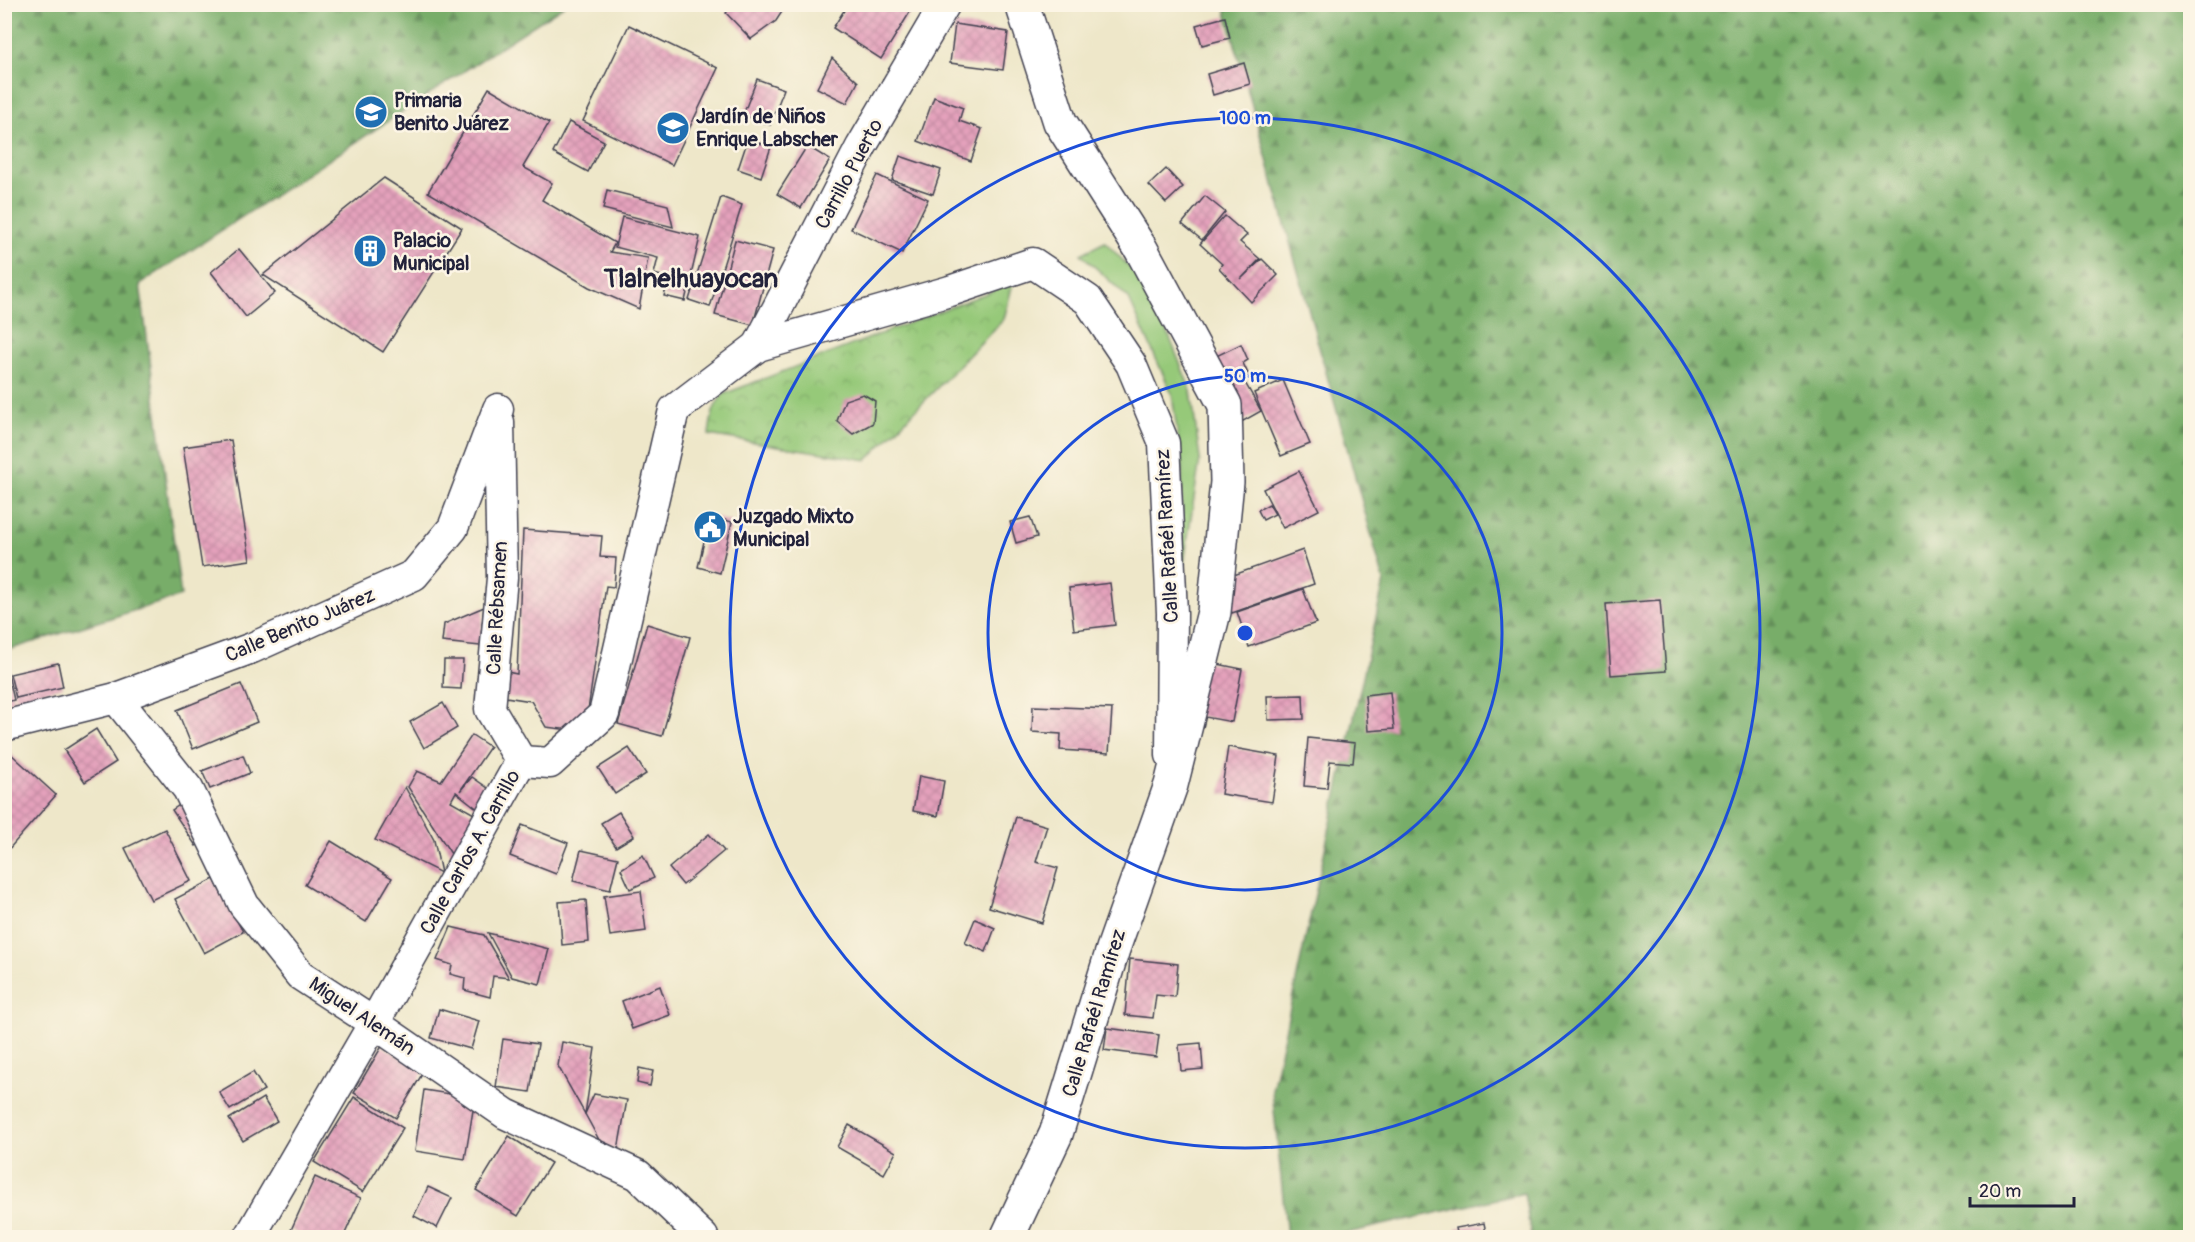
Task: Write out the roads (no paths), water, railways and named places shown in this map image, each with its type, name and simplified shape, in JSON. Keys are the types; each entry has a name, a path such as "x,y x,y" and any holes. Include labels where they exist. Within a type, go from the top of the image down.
{"main road":[{"name":"Calle Rafaél Ramírez","path":"1007,1238 1056,1134 1113,949 1171,785 1214,612 1227,482 1225,405 1141,249 1060,122 1022,4"}],"street":[{"name":"Carrillo Puerto","path":"758,346 861,147 945,4"},
{"name":"Calle Rafaél Ramírez","path":"758,346 950,291 1033,263 1088,300 1131,364 1164,443 1172,613 1171,785"},
{"name":"Calle Carlos A. Carrillo","path":"249,1238 374,1023 521,761 550,764 604,714 674,410 758,346"},
{"name":"Calle Rébsamen","path":"498,409 502,578 490,709 521,761"},
{"name":"Calle Benito Juárez","path":"4,726 116,698 252,648 414,575 453,528 498,409"},
{"name":"Miguel Alemán","path":"116,698 188,789 244,905 300,975 506,1114 638,1175 703,1237"}],"place":[{"name":"Primaria Benito Juárez","path":"371,112"},
{"name":"Jardín de Niños Enrique Labscher","path":"673,128"},
{"name":"Palacio Municipal","path":"370,251"},
{"name":"Juzgado Mixto Municipal","path":"710,527"}],"district":[{"name":"Tlalnelhuayocan","path":"691,279"}]}
